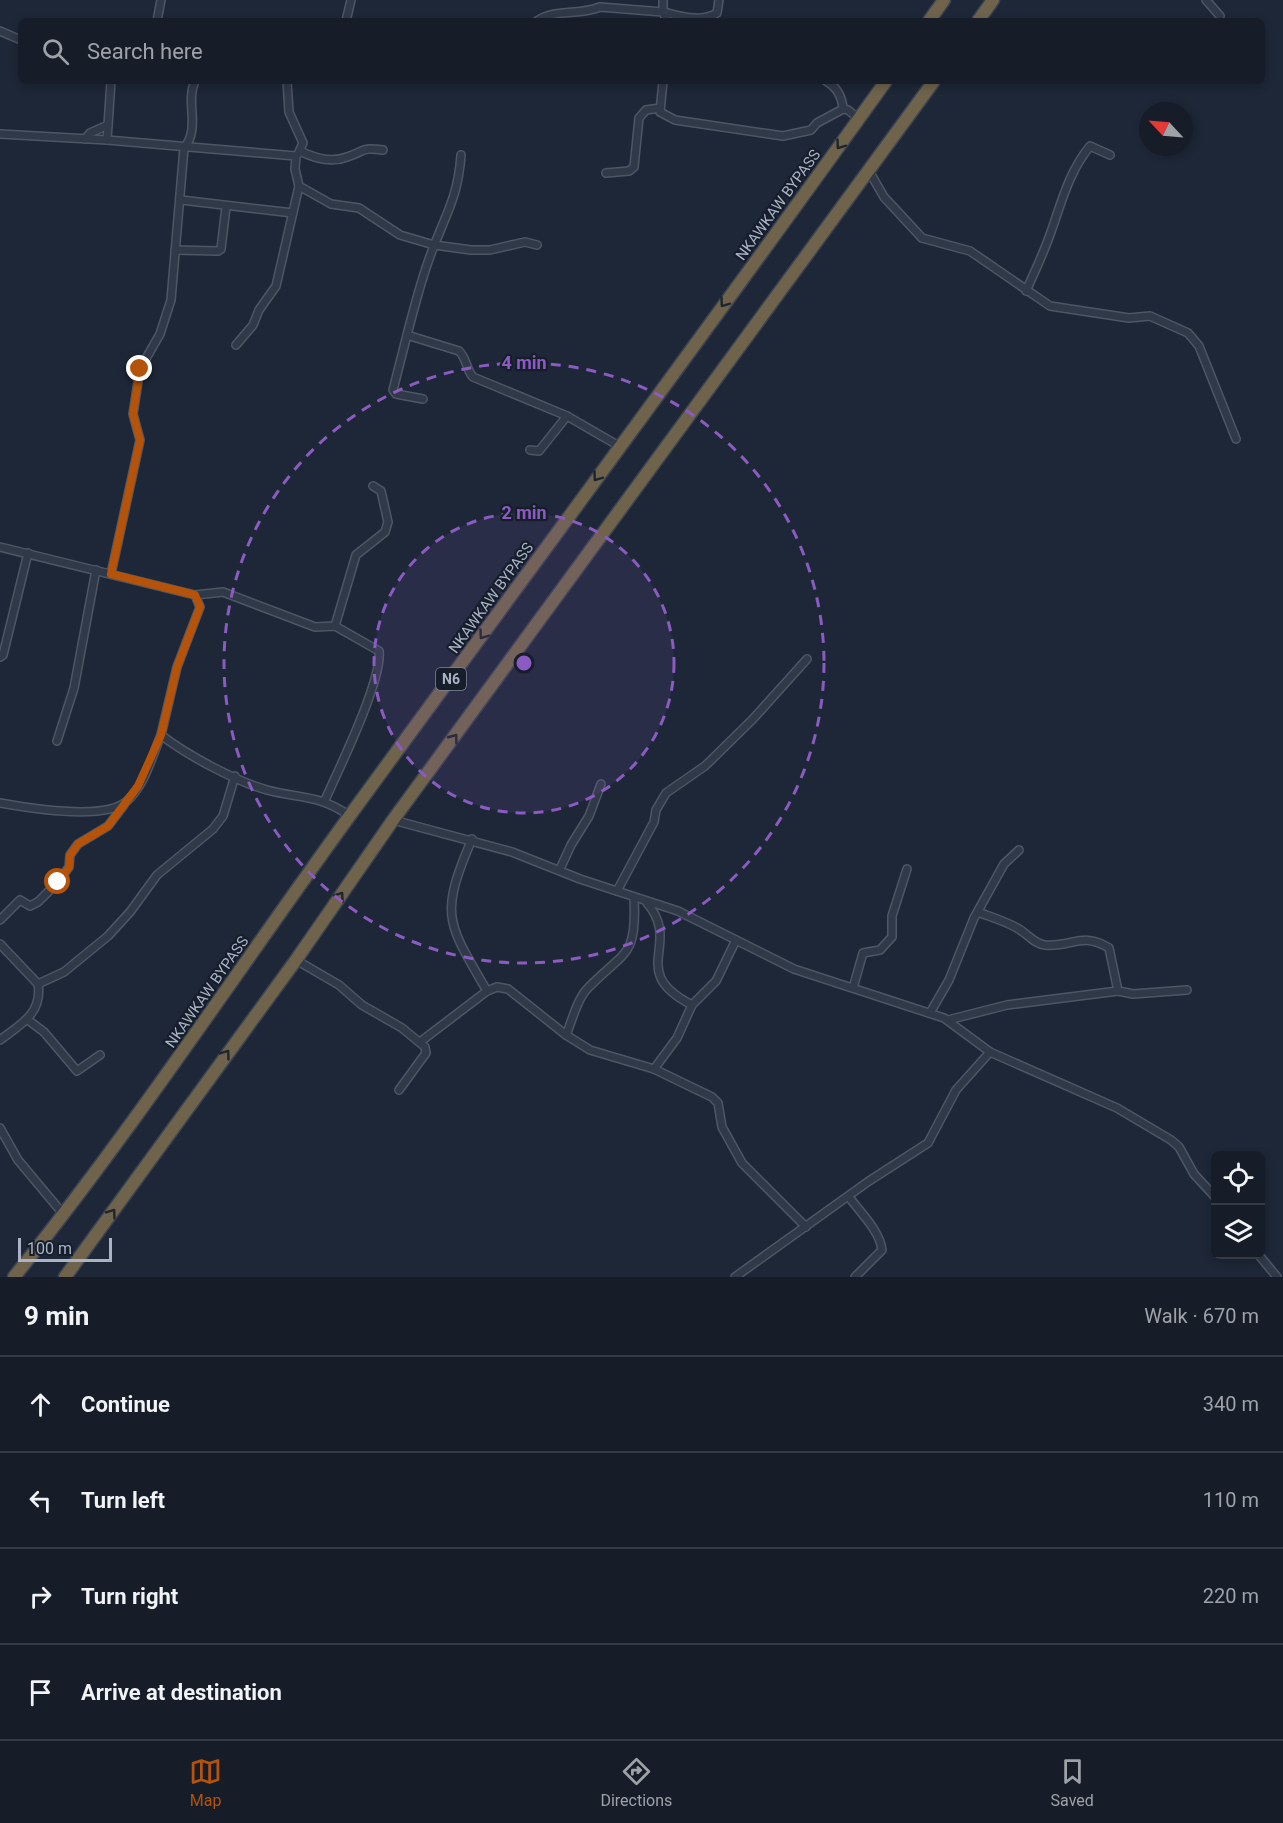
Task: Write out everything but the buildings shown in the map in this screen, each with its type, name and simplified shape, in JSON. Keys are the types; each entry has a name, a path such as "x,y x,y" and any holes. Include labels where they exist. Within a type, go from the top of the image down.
{"highway":[{"path":"931,18 944,0"},
{"path":"980,18 993,0"},
{"name":"NKAWKAW BYPASS","path":"14,1277 64,1215 350,816 884,84"},
{"name":"N6","path":"67,1276 296,960 393,820 932,84"}],"street":[{"path":"158,18 161,0"},
{"path":"347,18 351,0"},
{"path":"663,0 666,18"},
{"path":"710,18 717,13 718,0"},
{"path":"1206,0 1220,16"},
{"path":"541,18 547,14 591,10 599,3 663,12 682,18"},
{"path":"0,31 18,39"},
{"path":"107,140 111,84"},
{"path":"111,574 140,440 133,414 140,369 160,334 168,309 181,200 184,148 190,141 193,128 190,92 194,84"},
{"path":"236,345 253,325 259,310 276,286 299,186 295,169 303,143 289,112 287,84"},
{"path":"663,84 660,108 663,115 675,120 783,136 811,130 817,123 843,109 848,110 859,120"},
{"path":"831,84 842,98 843,109"},
{"path":"606,172 629,171 634,167 639,118 645,110 660,108"},
{"path":"85,139 90,133 108,125"},
{"path":"0,134 298,154 315,158 337,159 347,157 360,149 383,150"},
{"path":"1026,291 1042,258 1063,191 1080,159 1090,146 1110,155"},
{"path":"423,399 396,394 393,390 416,297 435,244 451,211 459,179 461,154"},
{"path":"869,171 889,204 922,238 970,251 1026,291 1058,309 1129,318 1150,316 1188,333 1199,346 1236,439"},
{"path":"299,186 331,204 359,208 400,235 435,244 471,250 490,250 525,242 537,245"},
{"path":"181,200 293,213"},
{"path":"175,250 218,251 221,249 226,207"},
{"path":"407,335 459,351 465,357 468,371 473,377 567,416 619,446"},
{"path":"530,450 539,451 545,447 567,416"},
{"path":"335,626 356,555 385,532 388,522 381,491 374,486"},
{"path":"0,547 195,595 223,592 315,627 335,626 377,649 380,660 355,732 325,800"},
{"path":"0,657 3,655 21,591 28,553"},
{"path":"57,741 74,688 96,570"},
{"path":"0,920 20,900 30,906 38,902 69,867 70,855 78,844 108,826 138,786 161,735 177,667 200,607 195,595"},
{"path":"617,891 654,822 656,810 666,793 705,766 752,720 807,659"},
{"path":"161,735 190,755 267,790 325,800 350,816"},
{"path":"38,984 64,972 108,936 130,912 157,875 213,829 224,816 235,776"},
{"path":"560,870 571,845 589,816 601,784"},
{"path":"0,803 42,812 92,812 110,811 126,802"},
{"path":"393,820 472,839 634,898 678,911 794,969 948,1020 990,1052 1140,1119 1179,1147 1194,1174 1211,1193"},
{"path":"472,839 460,868 450,914 454,933 487,991"},
{"path":"930,1013 949,980 978,912 1004,864 1019,850"},
{"path":"853,988 863,953 880,950 892,937 894,926 892,916 907,869"},
{"path":"566,1035 587,988 627,953 634,939 634,898"},
{"path":"646,902 658,916 662,928 657,957 660,978 667,990 692,1005"},
{"path":"978,912 1018,928 1034,941 1045,945 1087,939 1099,942 1109,948 1118,991"},
{"path":"654,1069 677,1038 692,1005 716,981 736,940"},
{"path":"0,944 38,984 36,1004 28,1020 0,1040"},
{"path":"296,960 339,985 362,1005 402,1028 425,1047 426,1053 399,1090"},
{"path":"420,1042 487,991 497,987 508,989 566,1035 590,1050 654,1069 712,1097 718,1104 722,1127 742,1163 806,1227"},
{"path":"948,1020 1007,1005 1118,991 1133,994 1187,990"},
{"path":"28,1020 44,1032 77,1071 100,1056"},
{"path":"735,1277 849,1197 868,1180 928,1143 956,1090 990,1052"},
{"path":"0,1128 3,1142 64,1215"},
{"path":"849,1197 881,1244 879,1255 855,1277"},
{"path":"1262,1259 1278,1277"}],"route":[{"path":"58,882 69,867 70,855 78,844 108,826 144,775 161,735 177,667 200,607 195,595 111,574 140,440 133,414 140,369"}]}
